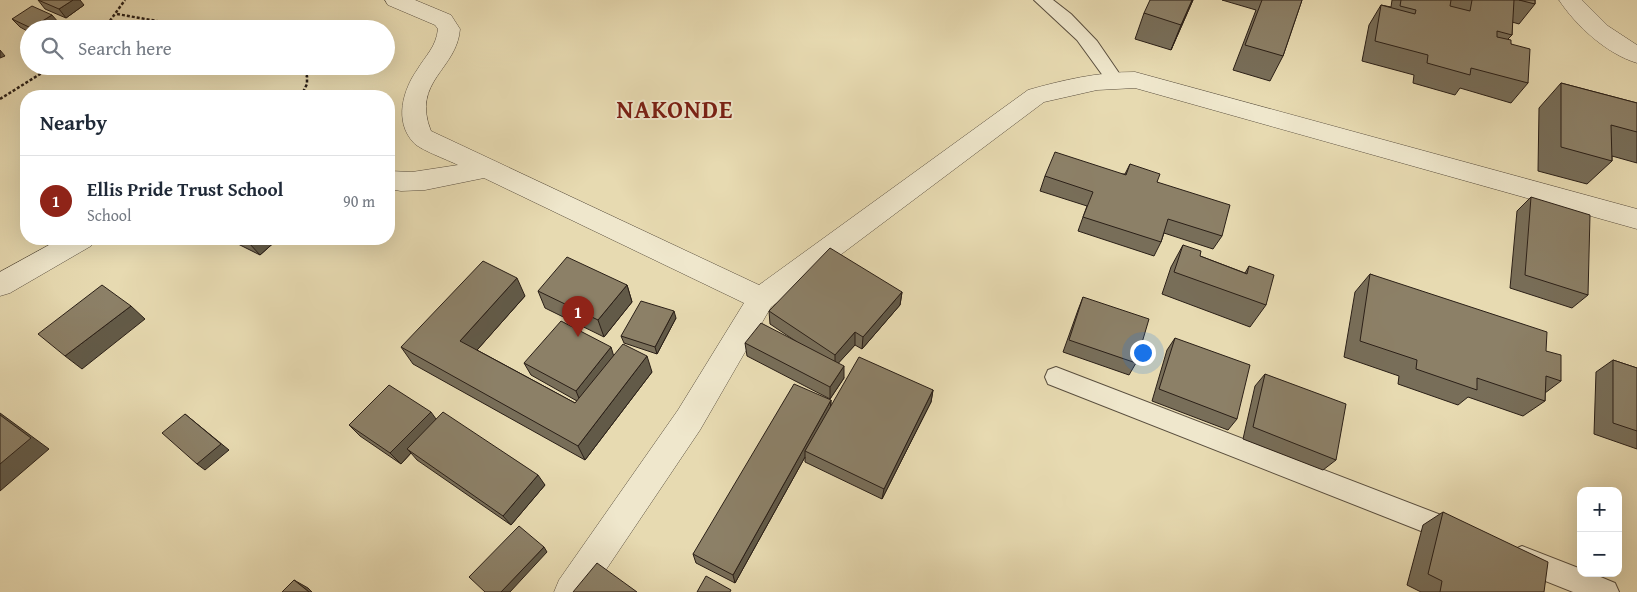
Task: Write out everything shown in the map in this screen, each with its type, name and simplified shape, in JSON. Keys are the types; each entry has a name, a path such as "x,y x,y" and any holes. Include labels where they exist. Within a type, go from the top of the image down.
{"street":[{"path":"396,0 443,20 449,29 447,46 423,76 414,103 415,125 422,137 761,299"},
{"path":"1570,0 1602,35 1637,55"},
{"path":"571,592 689,420 761,299 1036,96 1115,80 1135,80 1637,219"},
{"path":"395,182 418,181 485,168"},
{"path":"0,285 71,245"}],"lane":[{"path":"1042,0 1072,22 1083,33 1115,80"},
{"path":"1056,377 1478,542"},
{"path":"1505,553 1606,592"}],"path":[{"path":"111,20 125,0"},
{"path":"116,14 150,20"},
{"path":"0,100 39,75"},
{"path":"304,90 307,84 306,75"}],"building":[{"path":"38,0 73,0 59,9"},
{"path":"1150,0 1192,0 1181,25 1144,13"},
{"path":"1262,0 1302,0 1283,56 1245,45"},
{"path":"1401,0 1451,0 1450,6 1470,11 1472,0 1514,0 1512,35 1497,31 1497,37 1511,40 1511,44 1530,49 1528,83 1471,68 1470,75 1427,63 1428,55 1375,41 1381,5 1415,14 1416,10 1400,6"},
{"path":"1519,0 1535,0 1535,4"},
{"path":"32,6 52,15 44,20 20,20 20,23 12,19"},
{"path":"1561,83 1637,103 1637,132 1611,125 1612,161 1561,147"},
{"path":"1055,152 1126,175 1130,164 1160,174 1157,182 1230,205 1222,236 1168,219 1161,242 1083,217 1093,192 1045,176"},
{"path":"1531,197 1590,215 1588,295 1525,275"},
{"path":"1183,245 1201,251 1200,256 1247,274 1249,266 1274,275 1266,305 1174,272"},
{"path":"830,248 902,292 863,337 855,332 835,355 769,311"},
{"path":"567,257 627,285 598,320 538,291"},
{"path":"483,261 517,278 460,341 575,403 623,344 647,356 578,446 401,347"},
{"path":"1370,274 1547,332 1546,351 1561,355 1561,381 1546,376 1545,401 1477,378 1477,390 1416,369 1417,360 1360,341"},
{"path":"102,285 131,306 65,356 38,334"},
{"path":"1083,297 1149,319 1136,363 1069,340"},
{"path":"641,301 674,311 655,347 621,336"},
{"path":"561,321 611,347 576,391 524,363"},
{"path":"761,323 844,366 830,387 745,343"},
{"path":"1175,338 1250,365 1237,419 1159,389"},
{"path":"859,357 933,390 884,489 805,451"},
{"path":"1613,360 1637,368 1637,431 1613,423"},
{"path":"1265,374 1346,404 1336,460 1253,427"},
{"path":"794,384 831,400 733,575 693,554"},
{"path":"389,385 431,412 390,453 349,425"},
{"path":"443,412 538,475 503,516 407,449"},
{"path":"185,414 221,444 197,464 162,433"},
{"path":"0,415 31,438 0,464"},
{"path":"1443,512 1548,562 1544,592 1440,592 1442,581 1428,574"},
{"path":"519,526 544,547 501,592 485,592 469,577"},
{"path":"597,563 637,592 573,592"},
{"path":"706,576 731,590 730,592 697,592"},
{"path":"294,580 309,592 282,592"}],"place":[{"name":"Ellis Pride Trust School","path":"578,337"}],"district":[{"name":"NAKONDE","path":"675,109"}]}
